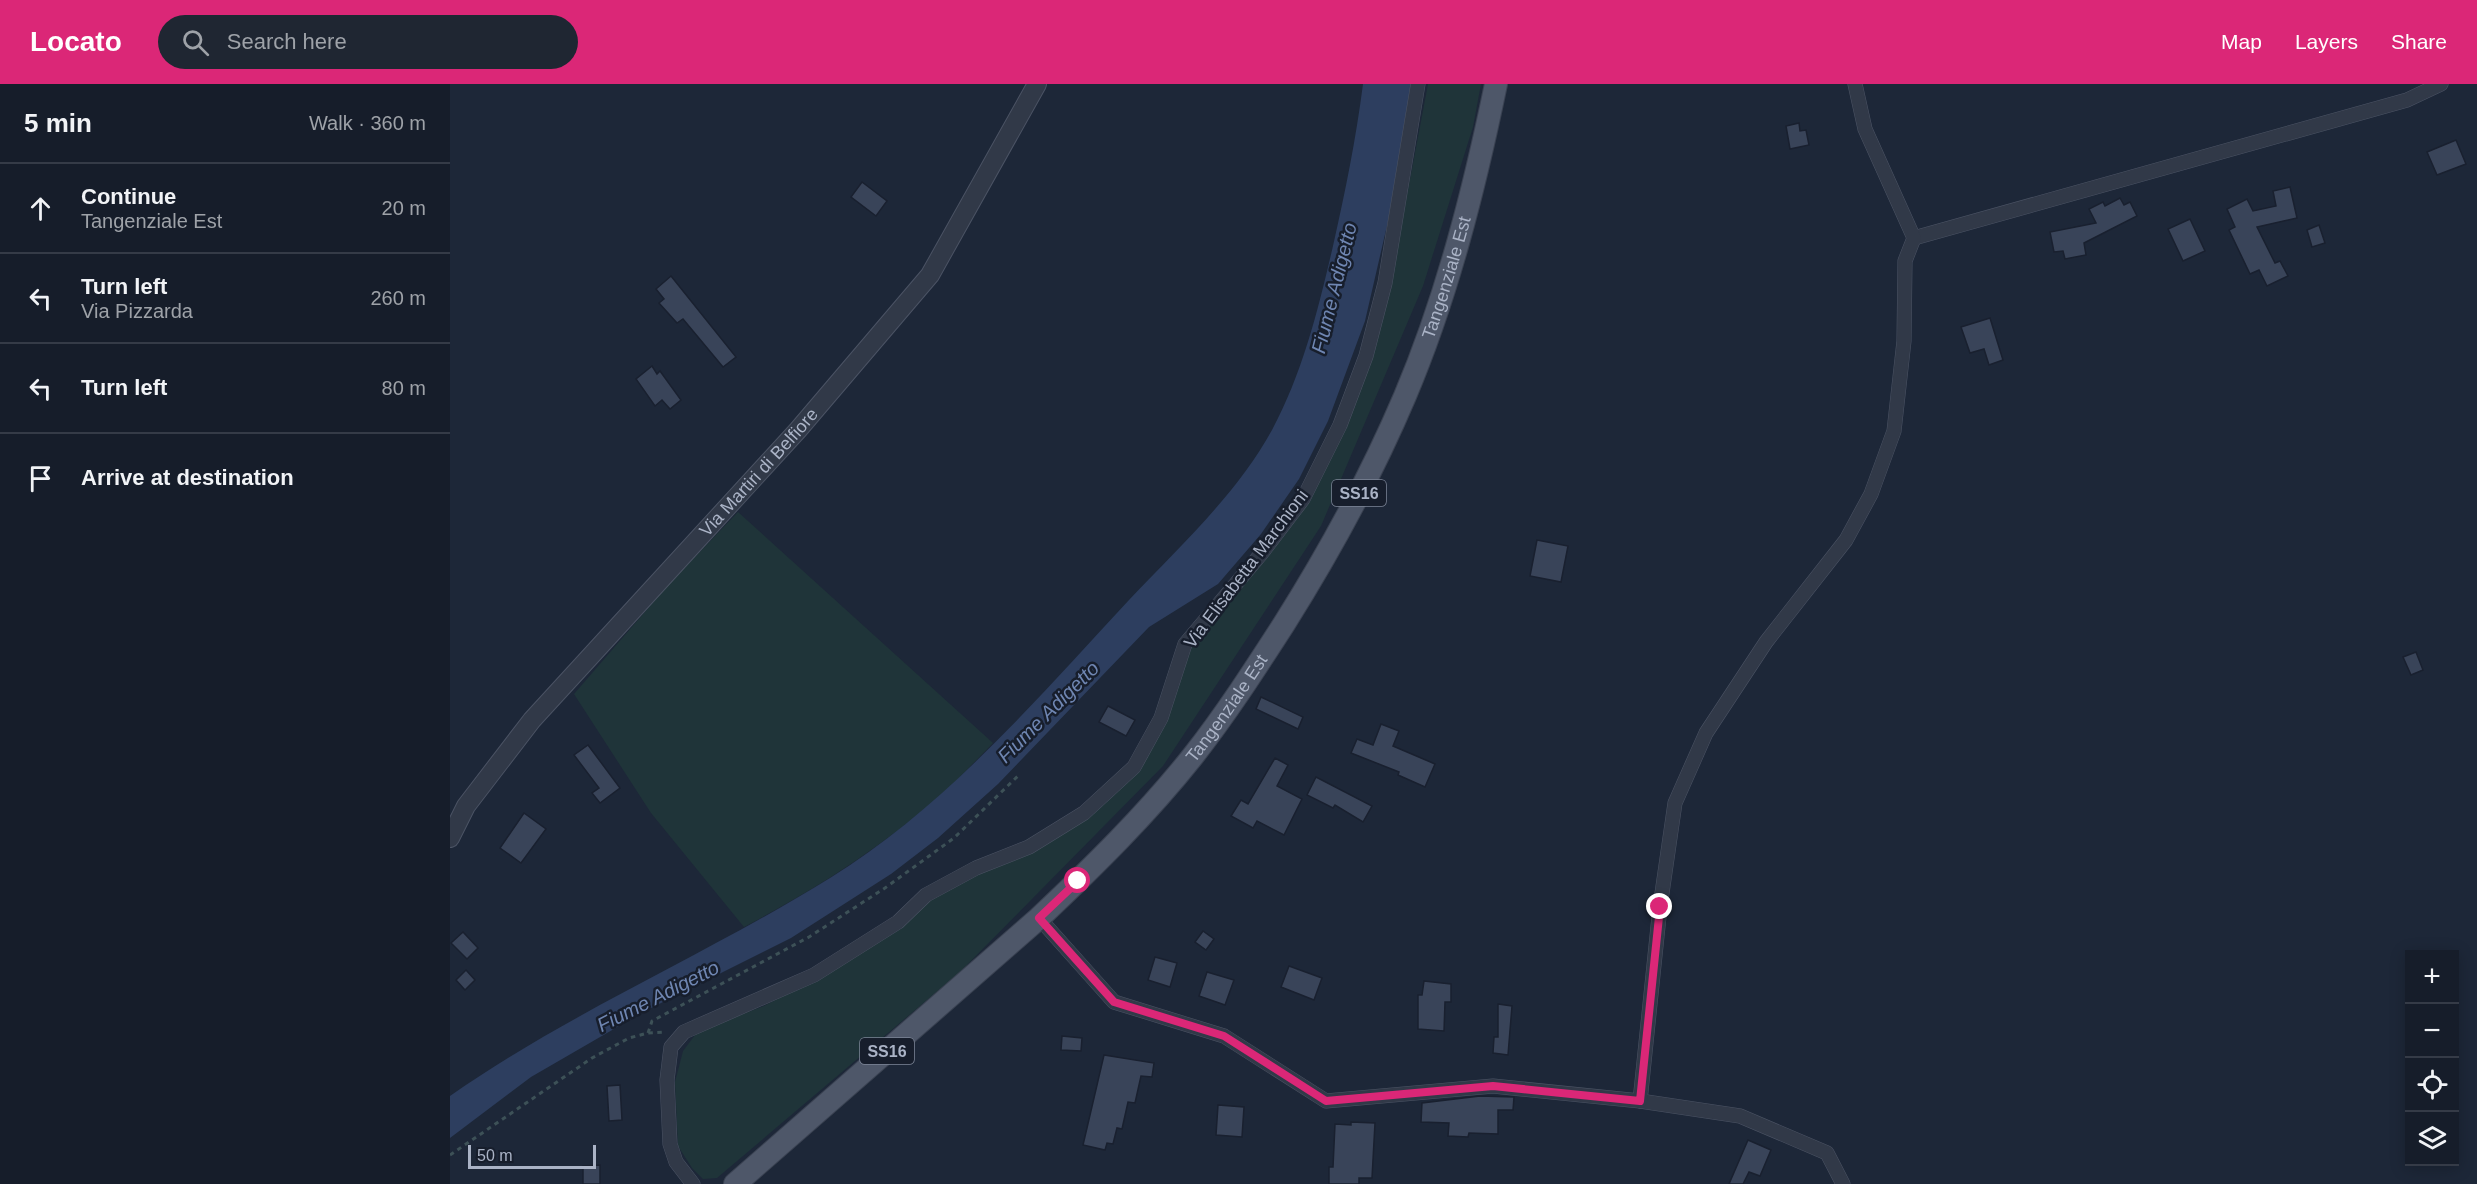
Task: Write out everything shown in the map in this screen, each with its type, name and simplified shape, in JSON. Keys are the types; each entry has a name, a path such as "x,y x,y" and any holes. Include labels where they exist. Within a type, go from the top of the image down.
{"main road":[{"name":"Tangenziale Est","path":"735,1184 1039,918 1092,867 1192,756 1242,690 1330,548 1405,396 1428,336 1470,198 1496,84"}],"street":[{"name":"Via Martiri di Belfiore","path":"450,838 466,806 532,720 798,430 930,274 1037,84"},
{"name":"Via Elisabetta Marchioni","path":"684,1032 814,975 898,922 926,896 976,868 1029,847 1083,813 1134,767 1161,718 1185,644 1261,554 1303,499 1340,425 1366,356 1385,283 1418,84"},
{"path":"1640,1101 1660,907 1675,803 1706,733 1766,642 1846,540 1871,494 1894,431 1904,341 1905,261 1914,238 1865,129 1856,84"},
{"path":"1914,238 2407,100 2441,84"},
{"path":"1039,918 1114,1002 1224,1036 1326,1101 1493,1086 1640,1101 1740,1116 1827,1153 1843,1184"},
{"path":"684,1032 671,1047 667,1080 670,1144 676,1162 693,1184"}],"path":[{"path":"648,1033 652,1021 809,937 885,888 954,838 1020,774"},
{"path":"450,1155 592,1058 629,1038 648,1033 684,1032"}],"green space":[{"path":"1428,84 1481,84 1473,127 1423,286 1321,526 1163,766 960,972 717,1178 703,1179 692,1168 678,1146 675,1082 683,1051 698,1031 764,1006 813,980 928,898 973,874 1028,852 1135,771 1190,647 1306,505 1391,280"},
{"path":"738,512 993,743 941,795 895,833 821,883 744,927 651,813 574,694 669,584"}],"water":[{"name":"Fiume Adigetto","path":"1363,84 1412,84 1401,165 1365,321 1328,421 1299,479 1261,534 1218,584 1149,627 998,784 938,838 891,874 791,938 645,1011 531,1077 450,1138 450,1096 590,1010 735,933 830,878 872,850 912,818 951,785 1025,712 1225,498 1258,454 1272,430 1301,363 1315,317 1337,226 1354,145"}],"building":[{"path":"1799,123 1800,131 1806,130 1809,145 1790,149 1786,126"},
{"path":"2456,140 2466,164 2437,175 2427,152"},
{"path":"862,182 887,201 876,216 851,197"},
{"path":"2290,187 2297,218 2257,227 2275,263 2280,261 2288,276 2267,286 2259,270 2250,274 2229,230 2235,227 2227,209 2247,199 2253,211 2276,206 2273,191"},
{"path":"2120,198 2124,205 2130,202 2137,216 2084,243 2086,255 2065,259 2063,251 2054,252 2050,232 2096,223 2089,209 2103,202 2105,206"},
{"path":"2190,219 2205,251 2183,261 2168,229"},
{"path":"2319,225 2325,243 2312,247 2307,230"},
{"path":"671,276 736,357 723,367 683,319 677,323 659,303 664,299 656,289"},
{"path":"1990,318 2003,360 1989,365 1984,349 1970,353 1961,327"},
{"path":"652,366 657,374 660,371 681,400 670,409 662,400 655,406 636,379"},
{"path":"1537,540 1568,546 1561,582 1530,576"},
{"path":"2416,652 2423,670 2411,675 2403,657"},
{"path":"1261,697 1303,717 1298,729 1256,709"},
{"path":"1108,706 1135,720 1126,736 1099,722"},
{"path":"1381,724 1399,731 1393,746 1435,764 1425,787 1398,775 1399,772 1351,753 1357,739 1373,745"},
{"path":"588,745 620,788 600,803 592,793 599,788 574,755"},
{"path":"1275,758 1288,765 1277,786 1302,799 1284,835 1257,821 1253,828 1231,816 1241,800 1248,804"},
{"path":"1316,777 1372,806 1363,822 1335,805 1333,808 1307,795"},
{"path":"524,813 546,829 521,863 500,848"},
{"path":"1203,931 1214,939 1206,950 1195,942"},
{"path":"463,932 478,948 467,959 451,943"},
{"path":"1155,957 1177,963 1170,987 1148,980"},
{"path":"1289,966 1322,978 1314,1000 1281,987"},
{"path":"466,970 475,980 465,990 456,980"},
{"path":"1207,972 1234,980 1225,1005 1199,996"},
{"path":"1424,981 1451,984 1451,1002 1445,1002 1444,1031 1418,1029 1418,995 1422,995"},
{"path":"1498,1004 1512,1006 1508,1055 1493,1053 1494,1037 1498,1037"},
{"path":"1062,1036 1082,1038 1081,1051 1061,1050"},
{"path":"1104,1055 1154,1063 1152,1077 1141,1076 1135,1103 1128,1102 1122,1129 1117,1128 1113,1144 1107,1143 1105,1150 1083,1145"},
{"path":"620,1085 622,1120 609,1121 607,1086"},
{"path":"1480,1096 1514,1097 1513,1110 1498,1110 1498,1134 1469,1133 1468,1137 1448,1136 1449,1123 1421,1122 1422,1103"},
{"path":"1218,1105 1244,1107 1242,1137 1216,1135"},
{"path":"1351,1122 1375,1123 1372,1178 1359,1178 1359,1184 1329,1184 1329,1167 1333,1167 1335,1124 1351,1125"},
{"path":"1748,1140 1771,1150 1760,1176 1749,1172 1743,1184 1729,1184"},
{"path":"600,1165 600,1184 583,1184 583,1166"}],"route":[{"path":"1078,881 1039,918 1114,1002 1224,1036 1326,1101 1493,1086 1640,1101 1660,907"}]}
